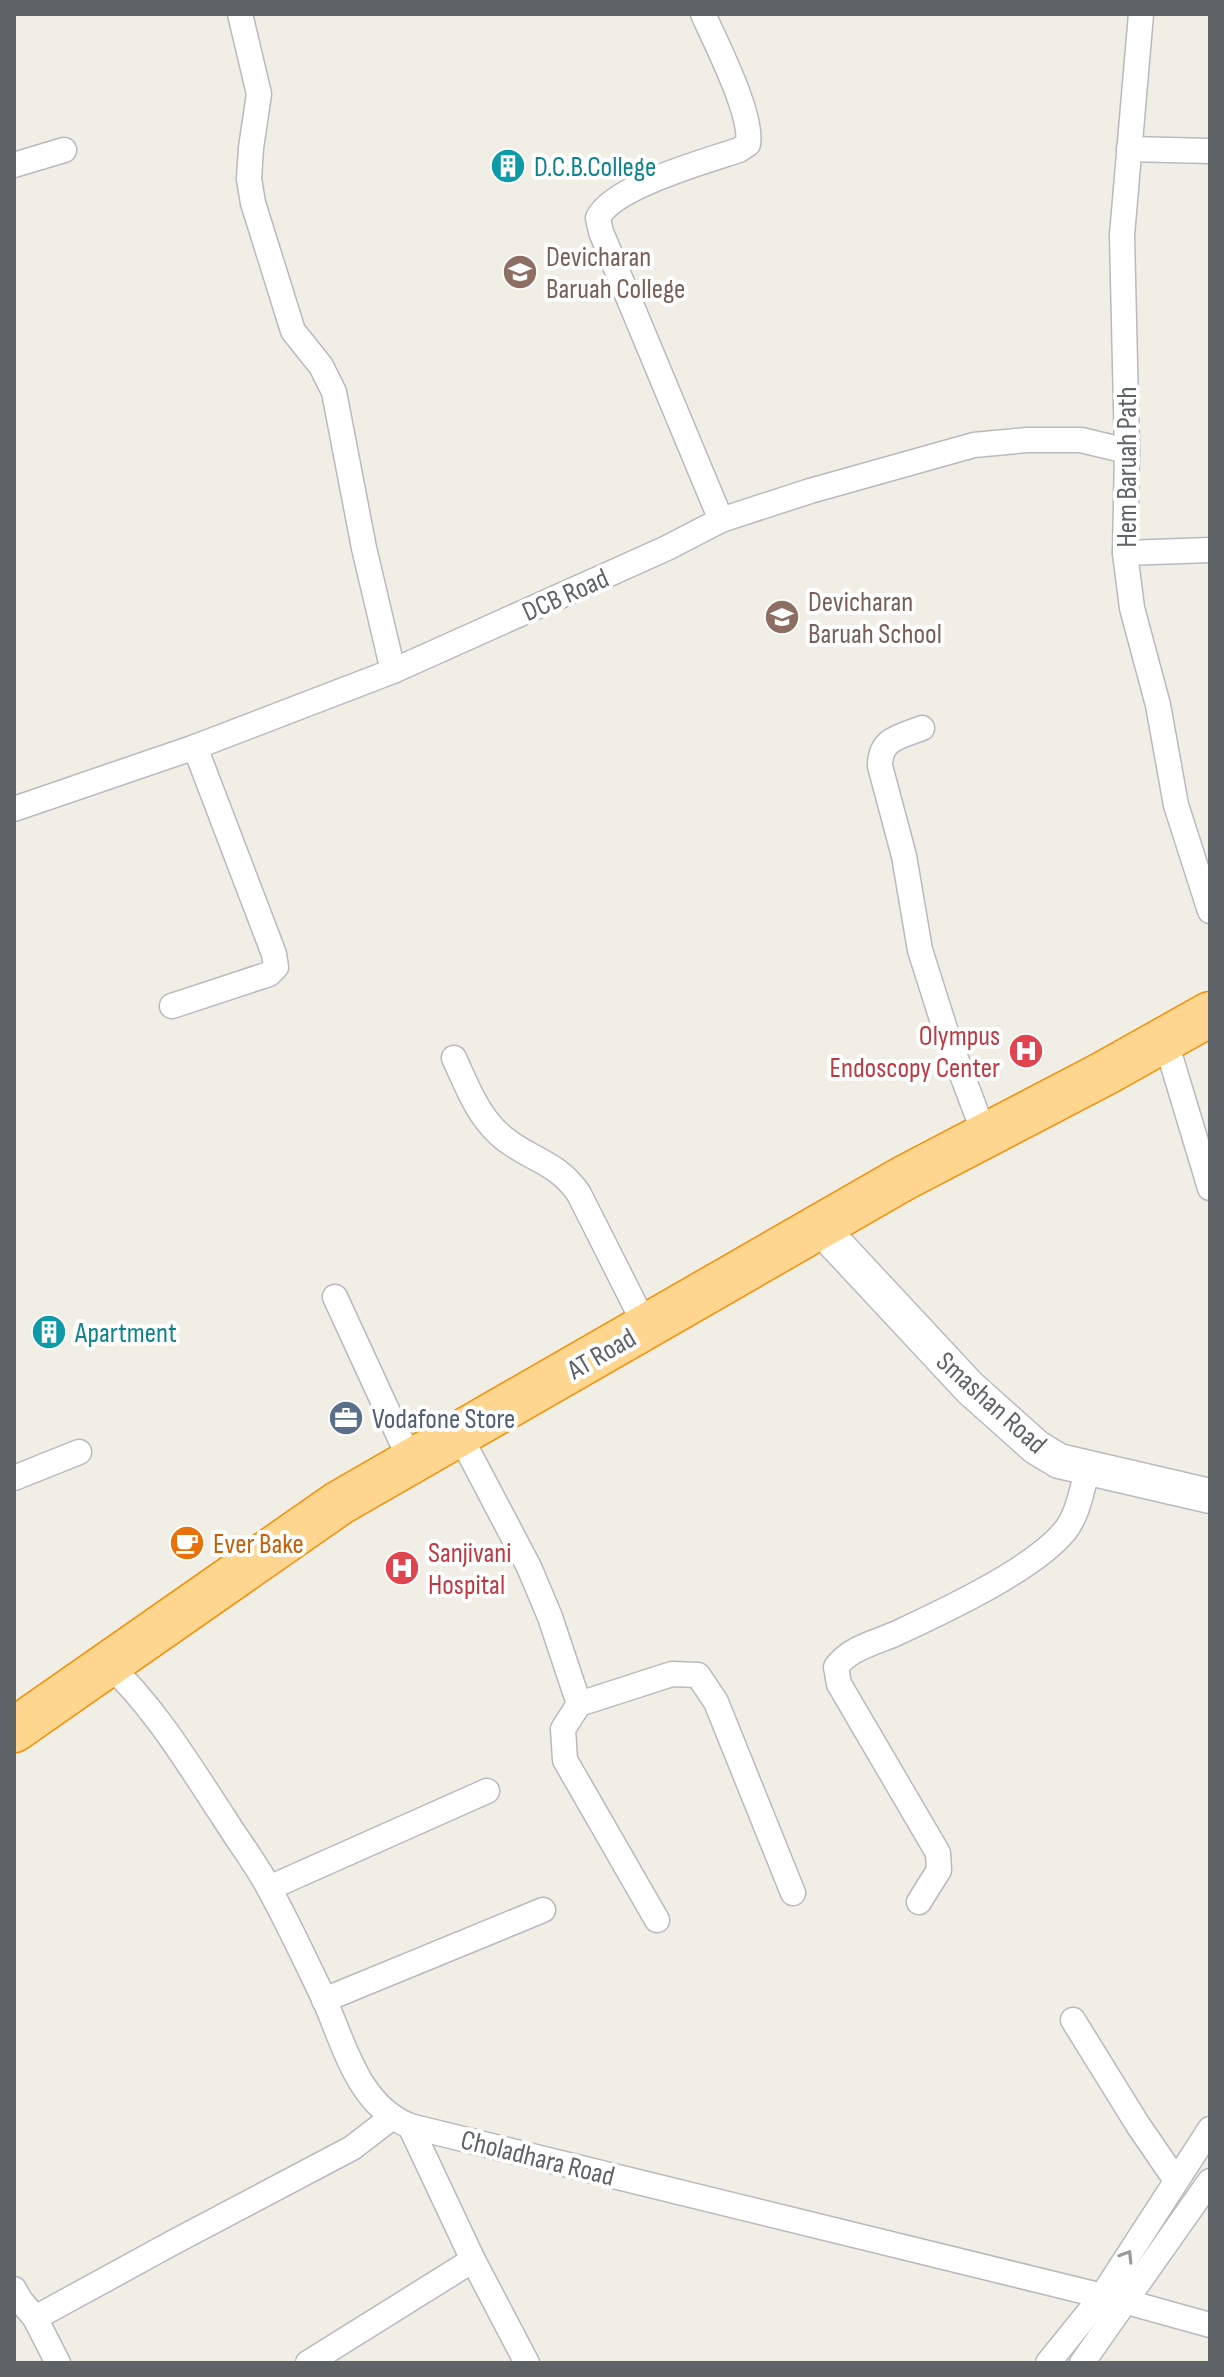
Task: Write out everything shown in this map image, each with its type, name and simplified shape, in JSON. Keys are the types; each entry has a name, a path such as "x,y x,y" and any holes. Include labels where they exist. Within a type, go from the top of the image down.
{"highway":[{"name":"AT Road","path":"14,1730 339,1503 904,1178 1210,1014"}],"street":[{"path":"240,14 259,94 249,179 253,203 293,331 321,366 334,392 364,548 393,671"},
{"path":"703,14 743,110 749,134 748,144 739,150 677,170 614,199 598,218 601,232 721,520"},
{"name":"Hem Baruah Path","path":"1141,14 1122,235 1127,451 1125,553 1132,608 1158,705 1176,805 1210,911"},
{"path":"1129,149 1210,151"},
{"path":"14,165 64,150"},
{"name":"DCB Road","path":"14,809 195,747 393,671 667,548 721,520 810,491 974,445 1027,440 1081,440 1127,451"},
{"path":"1125,553 1210,550"},
{"path":"922,728 887,743 880,754 880,766 904,856 920,950 946,1032 985,1136"},
{"path":"172,1006 269,974 276,967 243,869 195,747"},
{"path":"1165,1039 1210,1188"},
{"path":"454,1058 480,1111 498,1134 568,1177 646,1327"},
{"name":"Smashan Road","path":"820,1227 981,1398 1036,1447 1059,1461 1210,1496"},
{"path":"335,1297 411,1462"},
{"path":"459,1434 529,1567 550,1617 579,1704"},
{"path":"14,1478 79,1452"},
{"path":"919,1902 939,1870 938,1853 839,1684 836,1667 857,1650 980,1591 1017,1571 1040,1553 1065,1531 1088,1468"},
{"path":"107,1663 133,1689 194,1771 269,1888 324,2000 351,2065 373,2100 401,2122 527,2363"},
{"path":"657,1920 565,1760 563,1729 579,1704 672,1674 698,1675 716,1702 793,1893"},
{"path":"269,1888 487,1791"},
{"path":"324,2000 543,1910"},
{"path":"1073,2020 1175,2179"},
{"path":"58,2363 21,2303 174,2242 401,2122"},
{"name":"Choladhara Road","path":"401,2122 1210,2325"},
{"path":"1048,2363 1102,2296 1210,2129"},
{"path":"1082,2363 1210,2181"},
{"path":"308,2363 473,2260"}],"place":[{"name":"D.C.B.College","path":"508,166"},
{"name":"Devicharan Baruah College","path":"520,272"},
{"name":"Devicharan Baruah School","path":"782,617"},
{"name":"Olympus Endoscopy Center","path":"1026,1051"},
{"name":"Apartment","path":"49,1332"},
{"name":"Vodafone Store","path":"346,1418"},
{"name":"Ever Bake","path":"187,1543"},
{"name":"Sanjivani Hospital","path":"402,1568"}]}
